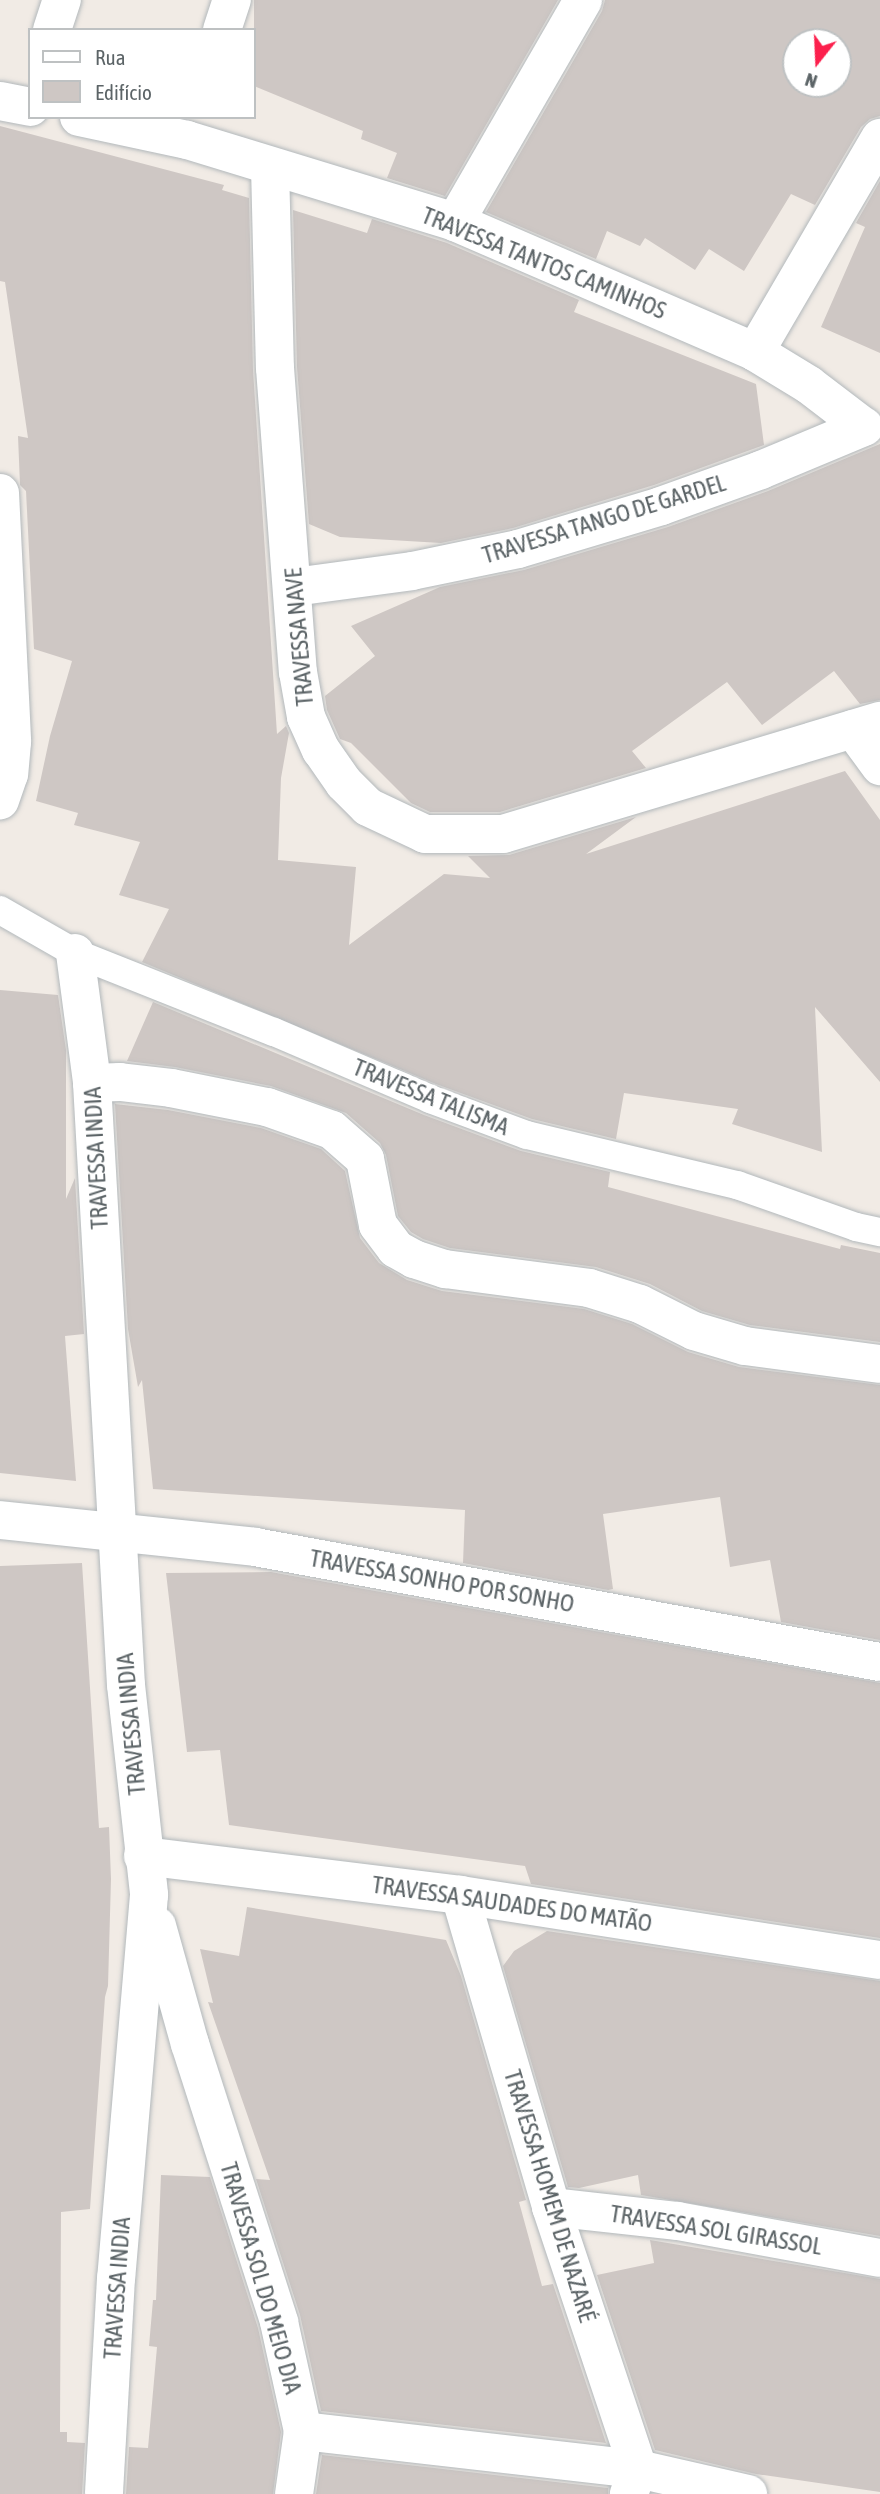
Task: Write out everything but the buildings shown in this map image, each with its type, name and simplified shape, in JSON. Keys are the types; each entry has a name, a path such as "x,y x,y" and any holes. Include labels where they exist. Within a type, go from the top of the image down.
{"street":[{"path":"53,28 62,0"},
{"path":"223,28 232,0"},
{"path":"455,222 583,0"},
{"name":"TRAVESSA TANTOS CAMINHOS","path":"99,119 191,128 270,166 455,222 755,352 809,385 864,427"},
{"path":"755,352 880,138"},
{"name":"TRAVESSA NAVE","path":"270,166 275,368 294,587 298,672 306,717 321,750 344,783 368,807 425,834 503,834 866,725"},
{"name":"TRAVESSA TANGO DE GARDEL","path":"294,587 412,571 518,549 661,506 761,470 864,427"},
{"path":"0,493 12,742 9,774 0,800"},
{"path":"866,725 880,766"},
{"name":"TRAVESSA INDIA","path":"75,953 92,1083 126,1685 149,1895 140,2024 116,2278 104,2494"},
{"path":"92,1083 120,1082 171,1088 267,1107 332,1130 365,1159 378,1225 396,1249 414,1259 475,1274 589,1288 640,1304 694,1331 745,1346 880,1364"},
{"name":"TRAVESSA SONHO POR SONHO","path":"0,1520 118,1531 268,1550 880,1662"},
{"name":"TRAVESSA SAUDADES DO MATÃO","path":"143,1856 460,1895 880,1960"},
{"name":"TRAVESSA SOL DO MEIO DIA","path":"149,1895 190,2044 279,2322 303,2431"},
{"name":"TRAVESSA HOMEM DE NAZARÉ","path":"460,1895 634,2482"},
{"name":"TRAVESSA SOL GIRASSOL","path":"551,2207 678,2221 880,2258"},
{"path":"294,2494 303,2431 634,2482 748,2494"}],"lane":[{"name":"TRAVESSA TALISMA","path":"0,909 75,953 274,1032 429,1099 527,1135 737,1185 856,1227 880,1232"}]}
